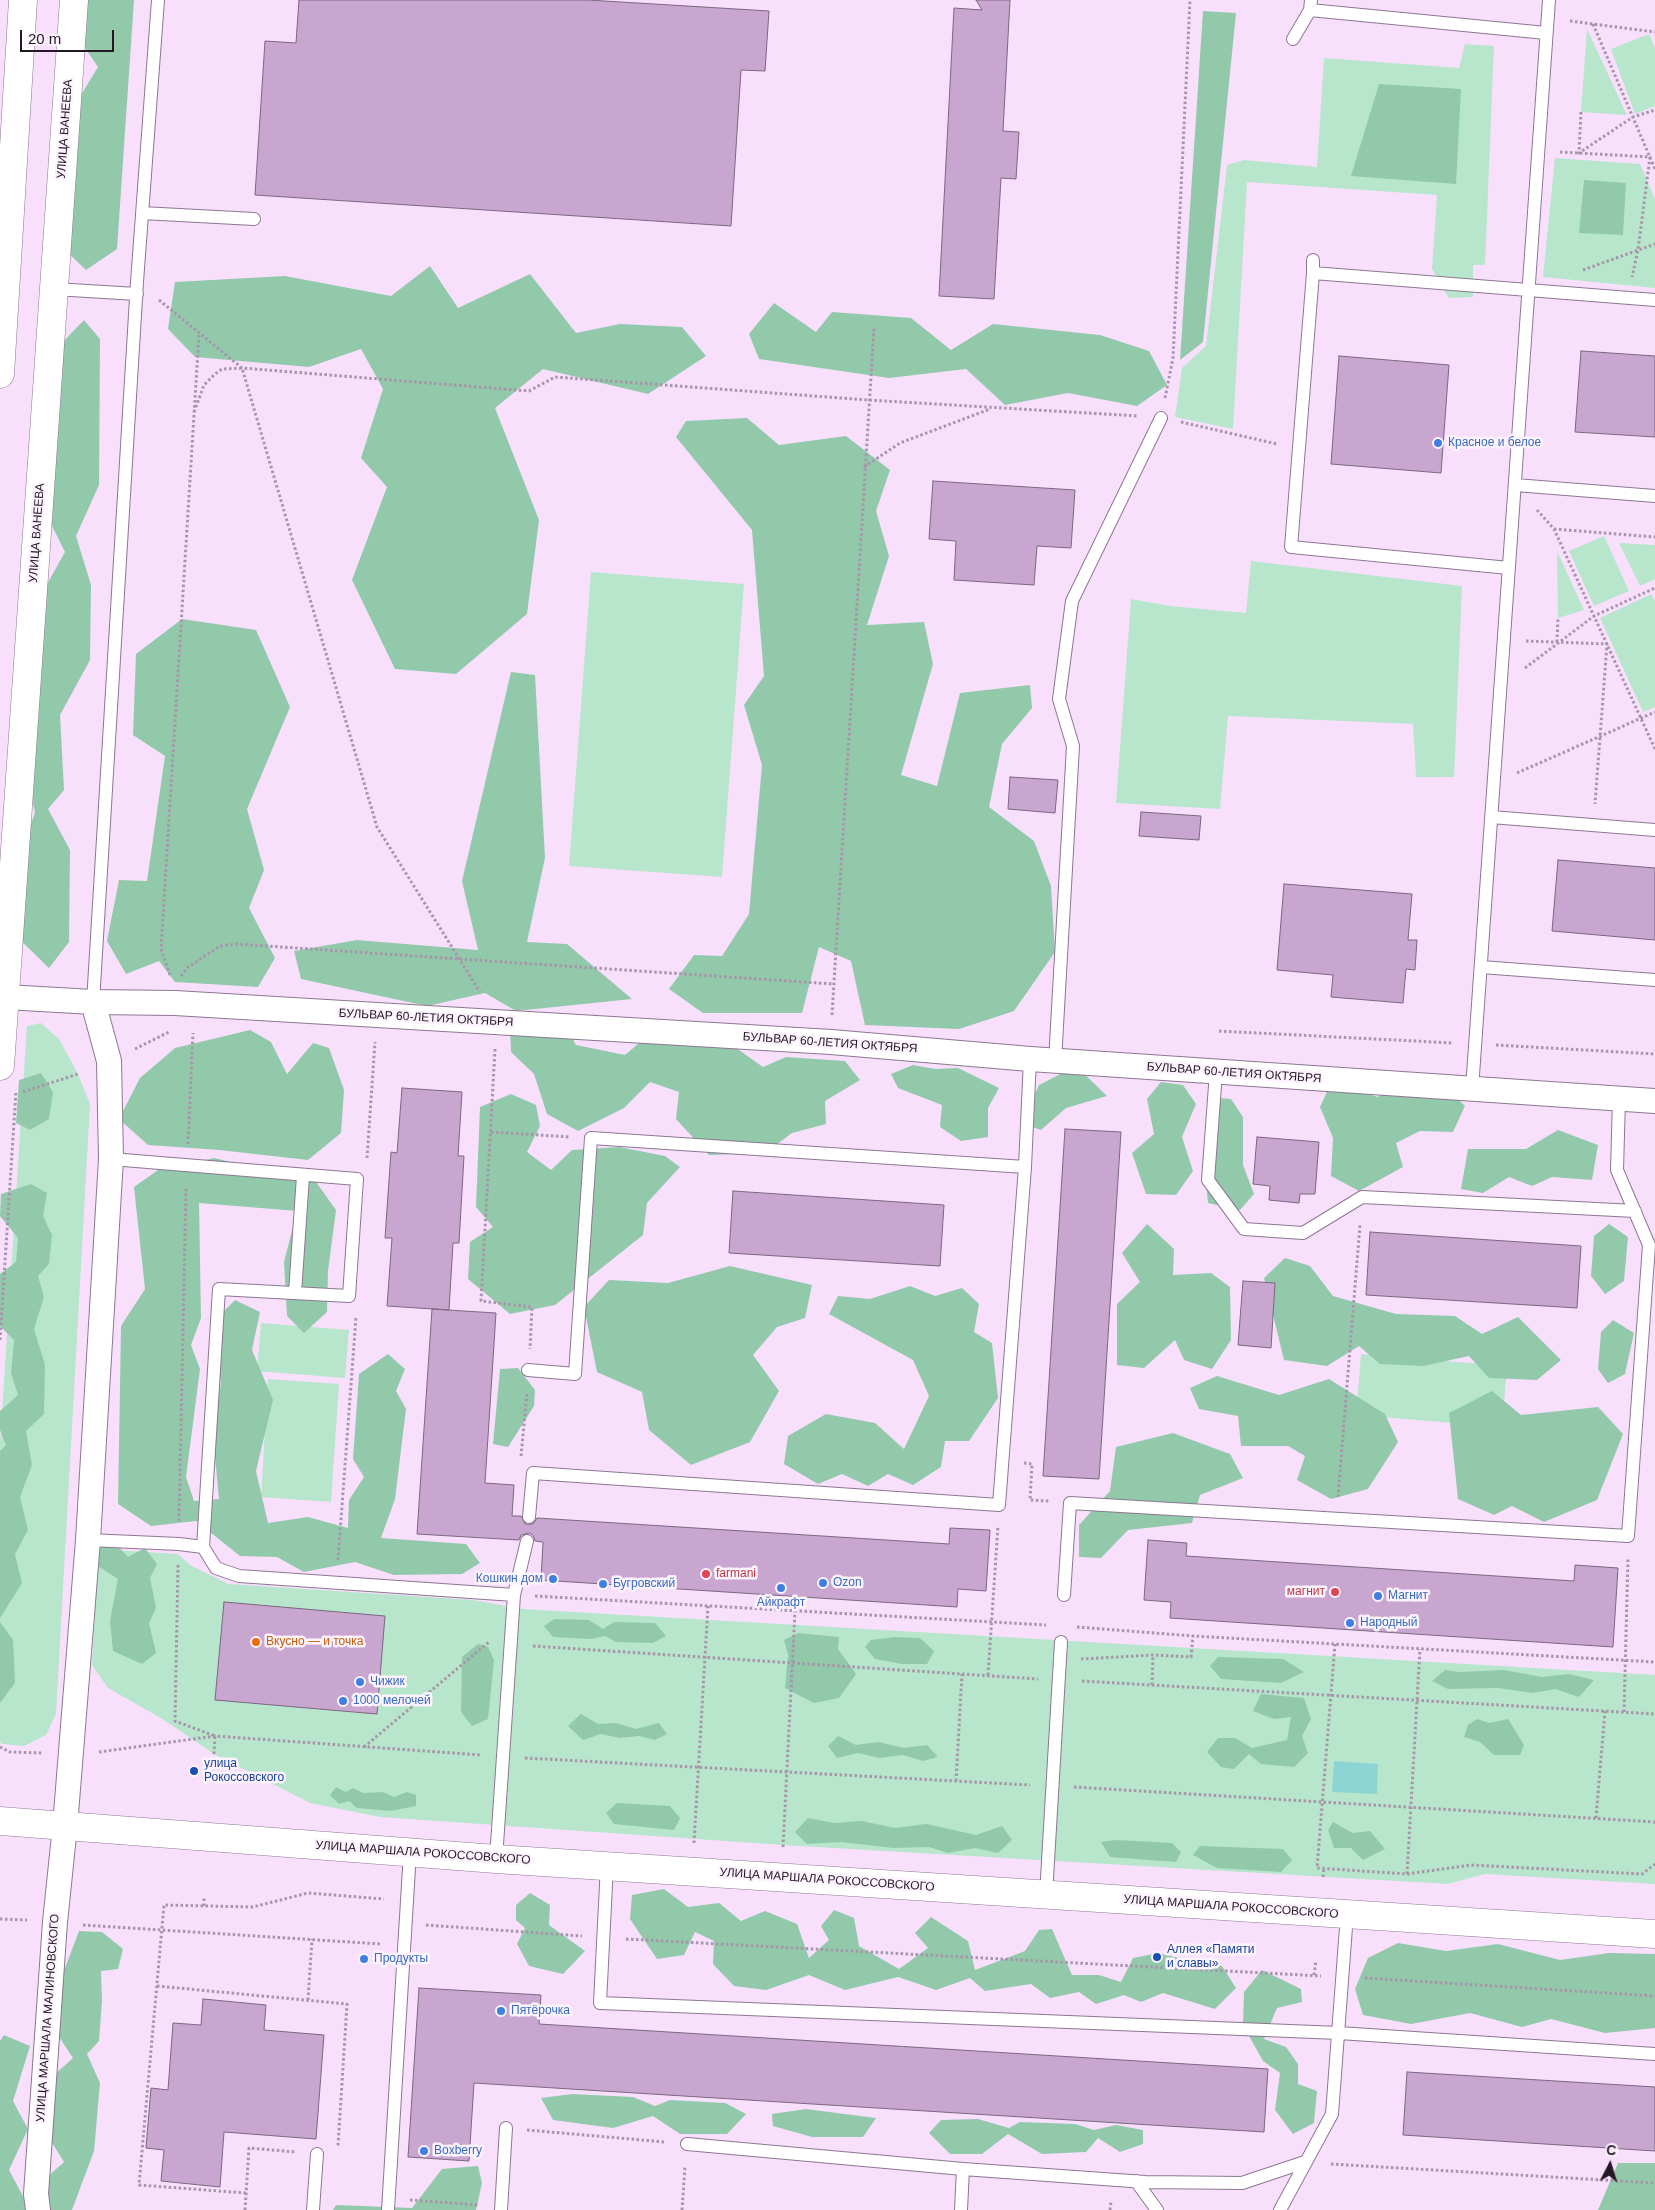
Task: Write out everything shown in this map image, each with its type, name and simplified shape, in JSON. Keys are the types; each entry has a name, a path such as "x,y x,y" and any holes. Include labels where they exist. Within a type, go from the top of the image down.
{"street":[{"path":"0,374 23,0"},
{"name":"УЛИЦА ВАНЕЕВА","path":"8,1074 2,997 74,0"},
{"name":"БУЛЬВАР 60-ЛЕТИЯ ОКТЯБРЯ","path":"2,997 93,1002 182,996 497,1032 830,1042 1055,1061 1655,1101"},
{"name":"УЛИЦА МАРШАЛА МАЛИНОВСКОГО","path":"38,2210 36,2194 55,1922 65,1826 88,1540 111,1159 109,1061 93,1002"},
{"name":"УЛИЦА МАРШАЛА РОКОССОВСКОГО","path":"0,1821 496,1859 1655,1934"}],"lane":[{"path":"93,1002 137,288 158,0"},
{"path":"1472,1089 1549,0"},
{"path":"1293,40 1310,5 1546,33"},
{"path":"142,213 254,219"},
{"path":"1509,568 1291,547 1313,266 1528,290 1655,300"},
{"path":"54,289 137,288"},
{"path":"1055,1061 1073,746 1058,699 1072,601 1161,418"},
{"path":"1514,485 1655,496"},
{"path":"1491,817 1655,830"},
{"path":"1480,967 1655,980"},
{"path":"529,1517 533,1473 999,1505 1025,1168 1030,1059"},
{"path":"1216,1072 1208,1180 1244,1229 1303,1233 1362,1198 1635,1211"},
{"path":"1064,1595 1070,1503 1628,1536 1649,1245 1618,1170 1619,1099"},
{"path":"528,1370 575,1374 591,1138 1025,1168"},
{"path":"111,1159 357,1179 350,1296 219,1289 203,1547 216,1568 239,1576 514,1595"},
{"path":"294,1292 303,1176"},
{"path":"88,1540 179,1544 203,1547"},
{"path":"496,1859 514,1595 526,1541"},
{"path":"1046,1895 1061,1642"},
{"path":"388,2210 410,1852"},
{"path":"607,1865 600,2003 1339,2033 1655,2054"},
{"path":"1282,2209 1305,2162 1332,2114 1347,1914"},
{"path":"501,2208 506,2128"},
{"path":"687,2144 963,2169 1136,2181 1242,2183 1305,2162"},
{"path":"313,2210 317,2154"},
{"path":"961,2210 963,2169"},
{"path":"1136,2181 1157,2210"}],"path":[{"path":"1161,418 1173,358 1190,0"},
{"path":"1547,18 1655,32"},
{"path":"1593,24 1655,169"},
{"path":"1579,153 1632,117 1655,110"},
{"path":"1579,153 1581,112"},
{"path":"1537,151 1650,157"},
{"path":"1628,298 1638,250 1650,157"},
{"path":"1574,274 1655,244"},
{"path":"137,288 199,333 242,368 377,827 460,959 497,1032 481,1301 532,1306 521,1455 533,1473"},
{"path":"830,1042 868,400 874,327"},
{"path":"182,996 169,973 160,949 199,333"},
{"path":"194,412 204,385 222,369 242,368 529,391 555,377 868,400 1161,418 1299,449"},
{"path":"864,467 900,443 992,408"},
{"path":"1655,536 1554,529 1655,748"},
{"path":"1500,686 1594,616 1655,588"},
{"path":"1557,643 1558,618"},
{"path":"1504,639 1607,644"},
{"path":"1593,825 1607,644"},
{"path":"1494,784 1655,712"},
{"path":"216,1736 175,1721 187,1166 182,996 187,968 220,946 236,944 834,984"},
{"path":"1219,1031 1655,1054"},
{"path":"0,1340 8,1074"},
{"path":"23,1092 78,1074"},
{"path":"491,1132 591,1138"},
{"path":"1336,1518 1362,1198"},
{"path":"1030,1500 1032,1464"},
{"path":"988,1676 997,1534"},
{"path":"1624,1712 1627,1660 1628,1536"},
{"path":"514,1595 1048,1625"},
{"path":"692,1871 708,1606"},
{"path":"781,1877 794,1611"},
{"path":"1067,1626 1193,1636 1655,1662"},
{"path":"1060,1660 1153,1655 1191,1657 1193,1636"},
{"path":"363,1748 487,1642 511,1644"},
{"path":"1336,1644 1317,1868 1407,1874 1471,1865 1642,1874 1655,1864"},
{"path":"547,1647 988,1676 1655,1714"},
{"path":"1407,1874 1420,1649"},
{"path":"1152,1685 1153,1655"},
{"path":"956,1781 962,1674"},
{"path":"1596,1818 1605,1711"},
{"path":"214,1754 216,1736"},
{"path":"0,1747 10,1752 71,1756 216,1736 504,1757"},
{"path":"538,1759 1053,1786 1655,1822"},
{"path":"1323,1877 1324,1868"},
{"path":"246,2192 138,2185 164,1905 253,1907 308,1893 407,1901"},
{"path":"204,1896 204,1906"},
{"path":"0,1919 404,1945"},
{"path":"440,1927 603,1938 1314,1975 1655,1996"},
{"path":"308,2000 312,1939"},
{"path":"1314,1975 1316,1961"},
{"path":"157,1986 347,2004 338,2155 249,2148 245,2210"},
{"path":"506,2128 687,2144 682,2210"},
{"path":"1305,2162 1655,2183"},
{"path":"428,2202 501,2208"}],"shaded area":[{"path":"82,0 134,0 117,249 86,270 64,249 73,108 98,67 79,39"},
{"path":"1203,11 1236,13 1203,342 1180,360"},
{"path":"1587,29 1627,115 1581,112"},
{"path":"1649,34 1655,48 1655,106 1635,114 1611,49"},
{"path":"1465,44 1494,46 1485,265 1473,265 1473,297 1449,298 1432,269 1437,195 1247,182 1233,429 1175,417 1182,368 1206,346 1227,165 1244,160 1317,167 1324,58 1459,68"},
{"path":"1379,84 1461,89 1456,184 1351,176"},
{"path":"1555,158 1640,164 1655,199 1655,288 1543,277"},
{"path":"1584,180 1626,183 1623,235 1579,233"},
{"path":"430,266 458,308 530,274 576,333 620,324 682,327 706,356 648,394 543,369 495,408 539,520 527,614 456,674 395,669 352,580 387,487 361,458 383,389 361,349 309,367 195,357 168,329 175,282 285,276 391,296"},
{"path":"774,303 816,332 832,312 911,318 951,350 993,324 1100,335 1149,351 1167,385 1137,406 1068,393 1005,405 966,369 889,378 759,359 749,334"},
{"path":"84,320 100,339 99,485 76,536 91,585 90,660 60,715 64,790 48,809 70,850 69,942 49,968 19,939 22,852 35,812 28,784 37,602 65,552 50,522 59,346"},
{"path":"747,418 779,445 846,436 890,470 876,511 889,556 867,625 924,622 933,664 901,775 937,786 960,693 1030,685 1032,708 1002,744 989,807 1034,841 1051,886 1055,952 1014,1011 959,1029 865,1025 851,961 819,947 802,1013 703,1013 669,989 694,955 722,956 749,914 762,765 744,705 764,676 752,530 676,437 686,421"},
{"path":"1604,536 1629,591 1594,606 1569,551"},
{"path":"1619,543 1655,545 1655,579 1640,586"},
{"path":"1557,551 1584,610 1558,618"},
{"path":"1251,561 1462,586 1454,777 1416,777 1413,724 1228,716 1220,809 1116,803 1131,599 1170,606 1246,613"},
{"path":"591,572 744,584 722,877 569,866"},
{"path":"1651,594 1655,601 1655,707 1643,712 1600,618"},
{"path":"182,619 256,630 290,707 247,809 264,870 249,908 275,958 258,987 175,982 159,961 126,974 107,941 119,880 147,881 165,756 133,735 136,654"},
{"path":"511,672 535,675 545,858 527,942 567,944 632,999 516,1011 485,993 427,1006 301,979 294,951 357,940 478,950 462,881"},
{"path":"562,1019 576,1045 625,1055 646,1037 725,1040 763,1067 786,1057 845,1061 860,1080 825,1101 826,1124 792,1133 765,1153 709,1155 676,1119 679,1092 650,1082 624,1108 578,1131 547,1114 534,1074 511,1052 510,1029"},
{"path":"41,1023 59,1039 78,1074 90,1104 56,1714 46,1735 24,1746 2,1744 0,1742 0,1442 27,1026"},
{"path":"250,1030 271,1042 287,1074 313,1043 329,1048 344,1090 341,1133 308,1160 219,1150 148,1145 119,1119 140,1078 175,1048"},
{"path":"913,1065 935,1069 958,1068 999,1088 988,1108 988,1137 961,1141 940,1127 942,1105 898,1088 891,1074"},
{"path":"1076,1066 1107,1096 1066,1108 1041,1130 1021,1123 1039,1085"},
{"path":"41,1073 53,1092 49,1119 30,1130 16,1123 19,1080"},
{"path":"1405,1074 1434,1076 1465,1106 1453,1132 1420,1131 1396,1143 1403,1167 1359,1191 1331,1176 1333,1138 1320,1107 1331,1083 1378,1097"},
{"path":"1161,1082 1183,1085 1196,1104 1182,1137 1193,1171 1176,1195 1146,1194 1132,1153 1154,1134 1147,1099"},
{"path":"511,1094 536,1105 540,1126 527,1152 551,1170 572,1150 619,1147 665,1156 680,1167 647,1203 643,1235 555,1305 510,1314 468,1279 470,1242 493,1227 476,1207 480,1107"},
{"path":"1219,1098 1231,1099 1243,1117 1243,1165 1254,1194 1240,1210 1208,1203 1203,1151"},
{"path":"1558,1130 1598,1145 1592,1180 1552,1177 1532,1186 1509,1177 1483,1193 1461,1189 1468,1149 1526,1149"},
{"path":"214,1158 316,1182 336,1210 328,1271 327,1312 304,1333 287,1316 284,1262 297,1211 199,1203 201,1318 191,1345 200,1369 186,1477 194,1501 219,1499 213,1435 221,1383 213,1322 235,1300 260,1312 252,1350 273,1400 256,1471 268,1523 308,1517 348,1528 349,1500 364,1477 353,1459 359,1374 388,1354 405,1369 396,1391 406,1409 395,1499 381,1538 466,1544 480,1563 462,1574 394,1575 355,1562 304,1572 277,1557 240,1556 196,1521 151,1526 118,1504 121,1326 145,1289 134,1187 158,1170"},
{"path":"31,1184 47,1193 43,1216 52,1235 49,1264 38,1276 44,1297 34,1329 45,1365 44,1414 26,1431 32,1465 20,1497 28,1530 15,1554 22,1583 0,1618 0,1451 6,1445 0,1430 0,1411 18,1395 11,1373 14,1340 0,1326 0,1274 16,1262 18,1238 0,1216 1,1194"},
{"path":"1147,1224 1174,1249 1173,1275 1211,1273 1230,1287 1231,1340 1212,1369 1184,1360 1175,1340 1144,1368 1117,1365 1117,1304 1140,1282 1122,1253"},
{"path":"1609,1224 1628,1237 1624,1281 1605,1294 1591,1276 1594,1236"},
{"path":"1285,1258 1310,1266 1333,1296 1396,1314 1455,1316 1482,1334 1518,1317 1561,1360 1537,1380 1489,1378 1469,1356 1423,1366 1380,1364 1359,1346 1327,1366 1284,1360 1264,1278"},
{"path":"730,1266 812,1285 805,1318 777,1327 753,1355 779,1391 750,1442 691,1465 649,1430 642,1392 597,1372 584,1307 609,1280 668,1283"},
{"path":"910,1286 935,1296 962,1288 979,1304 974,1332 992,1343 998,1398 969,1441 945,1441 941,1467 913,1485 888,1474 868,1486 842,1474 818,1484 784,1464 788,1436 826,1414 875,1423 904,1449 929,1396 913,1360 829,1314 838,1296 870,1299"},
{"path":"1613,1320 1634,1333 1625,1374 1608,1383 1598,1369 1601,1332"},
{"path":"261,1323 349,1330 345,1378 257,1371"},
{"path":"1361,1354 1507,1366 1502,1427 1356,1415"},
{"path":"518,1368 535,1390 534,1406 508,1447 493,1444 500,1369"},
{"path":"1217,1376 1279,1395 1329,1379 1385,1414 1398,1442 1368,1489 1331,1499 1297,1480 1305,1456 1288,1446 1241,1446 1238,1416 1199,1409 1190,1388"},
{"path":"268,1379 339,1384 331,1502 261,1497"},
{"path":"1492,1391 1521,1415 1598,1407 1623,1434 1597,1500 1544,1522 1512,1506 1494,1515 1458,1499 1449,1413"},
{"path":"1173,1433 1230,1454 1243,1478 1200,1495 1192,1523 1128,1530 1101,1558 1079,1557 1079,1525 1110,1491 1116,1447"},
{"path":"116,1544 128,1557 145,1548 157,1564 150,1578 156,1608 149,1623 156,1653 142,1664 113,1651 110,1621 118,1579 93,1563 96,1545"},
{"path":"98,1549 178,1554 190,1565 228,1584 473,1600 523,1609 1655,1675 1655,1884 1485,1874 1448,1884 783,1845 380,1817 310,1803 214,1754 164,1720 108,1688 92,1665"},
{"path":"554,1619 589,1620 603,1629 614,1622 655,1623 666,1636 653,1643 616,1642 605,1636 591,1639 553,1637 544,1626"},
{"path":"0,1622 13,1640 15,1683 0,1703"},
{"path":"798,1633 839,1637 838,1649 856,1674 839,1698 814,1703 785,1688 788,1655 784,1640"},
{"path":"894,1637 920,1638 934,1651 927,1664 902,1664 875,1659 865,1647 871,1640"},
{"path":"478,1644 488,1647 494,1660 488,1719 472,1726 461,1712 462,1657"},
{"path":"1218,1657 1283,1659 1304,1672 1281,1683 1221,1679 1210,1666"},
{"path":"1445,1670 1458,1672 1504,1670 1542,1677 1569,1674 1594,1680 1579,1697 1555,1689 1533,1693 1498,1688 1448,1689 1432,1681"},
{"path":"1261,1694 1304,1698 1311,1719 1302,1736 1308,1753 1294,1767 1261,1764 1249,1754 1234,1769 1221,1767 1207,1752 1218,1738 1235,1738 1252,1748 1287,1740 1291,1717 1274,1719 1253,1711"},
{"path":"581,1714 598,1724 616,1723 636,1729 659,1723 667,1734 655,1740 639,1736 620,1738 601,1734 583,1740 568,1726"},
{"path":"1477,1719 1489,1723 1508,1719 1524,1745 1520,1755 1494,1755 1480,1742 1464,1737 1468,1725"},
{"path":"838,1736 856,1745 878,1742 904,1748 927,1745 938,1757 923,1761 903,1755 879,1758 858,1753 837,1758 828,1746"},
{"path":"1334,1761 1378,1764 1377,1794 1332,1792"},
{"path":"336,1787 346,1792 353,1788 363,1793 383,1792 394,1797 407,1792 416,1795 416,1806 390,1811 357,1808 349,1801 339,1804 330,1795"},
{"path":"617,1803 670,1806 680,1818 674,1830 614,1824 606,1813"},
{"path":"808,1818 834,1823 862,1821 895,1828 926,1824 976,1835 1002,1826 1012,1840 998,1853 975,1848 948,1853 929,1847 893,1848 841,1842 807,1844 795,1832"},
{"path":"1333,1822 1353,1833 1370,1831 1385,1849 1363,1860 1351,1848 1334,1848 1328,1830"},
{"path":"1116,1840 1172,1843 1181,1852 1176,1862 1110,1857 1101,1842"},
{"path":"1200,1846 1283,1849 1292,1860 1281,1872 1217,1868 1193,1855"},
{"path":"664,1889 688,1907 719,1903 741,1921 765,1911 797,1924 809,1958 829,1940 821,1926 834,1910 854,1918 859,1946 899,1969 928,1948 915,1933 931,1917 968,1941 975,1970 1025,1951 1039,1930 1052,1929 1072,1975 1099,1975 1121,1982 1133,1958 1159,1953 1201,1964 1222,1966 1236,1988 1215,2009 1163,1993 1141,2002 1124,1995 1096,2004 1079,1992 1050,1998 1031,1984 985,1991 970,1978 936,1990 898,1977 845,1990 809,1975 766,1990 734,1986 713,1964 714,1941 695,1932 684,1955 657,1959 630,1919 632,1895"},
{"path":"530,1893 550,1905 549,1925 585,1951 563,1974 529,1966 517,1944 525,1928 516,1920 516,1905"},
{"path":"79,1931 102,1932 123,1949 118,1969 101,1971 102,2001 99,2041 87,2054 100,2083 94,2151 72,2210 48,2210 46,2178 64,2162 51,2141 52,2077 73,2058 57,2034 62,1976"},
{"path":"1398,1943 1446,1951 1498,1944 1560,1960 1609,1953 1655,1954 1655,2028 1605,2033 1551,2019 1522,2027 1470,2013 1411,2024 1363,2015 1355,1989 1368,1958"},
{"path":"1262,1970 1301,1989 1302,2002 1277,2008 1264,2039 1286,2047 1298,2064 1298,2084 1317,2091 1314,2123 1293,2134 1275,2110 1280,2073 1263,2061 1243,2025 1244,1992"},
{"path":"4,2035 30,2046 13,2101 28,2129 9,2170 24,2198 25,2210 0,2210 0,2041"},
{"path":"572,2094 633,2097 655,2106 670,2100 725,2103 746,2114 727,2134 680,2134 653,2116 613,2128 553,2120 541,2098"},
{"path":"806,2109 876,2118 863,2137 812,2137 773,2126 772,2114"},
{"path":"978,2119 1009,2128 1020,2122 1075,2124 1094,2130 1116,2125 1143,2130 1143,2144 1120,2152 1098,2138 1086,2152 1042,2154 1008,2134 982,2154 950,2154 929,2133 941,2120"},
{"path":"1618,2163 1655,2163 1655,2210 1598,2210"},
{"path":"478,2166 482,2183 476,2210 333,2210 336,2205 412,2208 442,2169"}],"building":[{"path":"299,0 588,0 769,11 765,71 741,70 731,226 255,195 265,41 296,43"},
{"path":"976,0 1010,0 1003,131 1019,132 1016,179 1001,178 994,299 939,296 954,8 982,10"},
{"path":"1581,351 1655,356 1655,437 1575,432"},
{"path":"1339,356 1449,365 1441,473 1331,464"},
{"path":"933,481 1075,490 1071,548 1037,546 1034,585 954,580 956,541 929,539"},
{"path":"1010,777 1058,780 1055,813 1008,809"},
{"path":"1141,812 1201,816 1199,840 1139,836"},
{"path":"1558,860 1655,868 1655,940 1552,931"},
{"path":"1284,884 1412,894 1408,940 1417,940 1415,970 1406,969 1403,1003 1331,997 1333,975 1277,970"},
{"path":"402,1088 462,1092 458,1156 464,1156 459,1243 453,1243 449,1310 387,1306 392,1238 385,1238 391,1152 397,1153"},
{"path":"1065,1129 1121,1132 1099,1479 1043,1476"},
{"path":"1257,1137 1319,1142 1315,1194 1300,1194 1299,1203 1269,1200 1270,1186 1253,1184"},
{"path":"733,1191 944,1205 940,1266 729,1253"},
{"path":"1370,1232 1581,1246 1577,1308 1366,1295"},
{"path":"1243,1281 1275,1283 1271,1348 1238,1345"},
{"path":"432,1309 496,1313 485,1483 514,1485 512,1516 521,1516 525,1524 533,1524 537,1518 949,1544 950,1528 990,1530 986,1591 958,1589 957,1607 541,1580 543,1542 535,1541 533,1535 529,1533 521,1535 519,1540 417,1534"},
{"path":"1148,1540 1187,1543 1186,1556 1574,1581 1575,1565 1618,1568 1613,1647 1170,1618 1171,1602 1144,1600"},
{"path":"224,1602 385,1616 377,1714 215,1700"},
{"path":"419,1988 541,1995 539,2024 1268,2069 1264,2132 474,2083 469,2161 408,2157"},
{"path":"203,1999 266,2005 264,2030 324,2035 316,2139 224,2132 220,2187 161,2181 164,2150 146,2148 151,2088 168,2090 173,2023 201,2025"},
{"path":"1407,2072 1655,2087 1655,2151 1403,2135"}],"place":[{"name":"Красное и белое","path":"1438,443"},
{"name":"farmani","path":"706,1574"},
{"name":"Кошкин дом","path":"553,1579"},
{"name":"Ozon","path":"823,1583"},
{"name":"Бугровский","path":"603,1584"},
{"name":"Айкрафт","path":"781,1588"},
{"name":"магнит","path":"1335,1592"},
{"name":"Магнит","path":"1378,1596"},
{"name":"Народный","path":"1350,1623"},
{"name":"Вкусно — и точка","path":"256,1642"},
{"name":"Чижик","path":"360,1682"},
{"name":"1000 мелочей","path":"343,1701"},
{"name":"улица Рокоссовского","path":"194,1771"},
{"name":"Аллея «Памяти и славы»","path":"1157,1957"},
{"name":"Продукты","path":"364,1959"},
{"name":"Пятёрочка","path":"501,2011"},
{"name":"Boxberry","path":"424,2151"}]}
